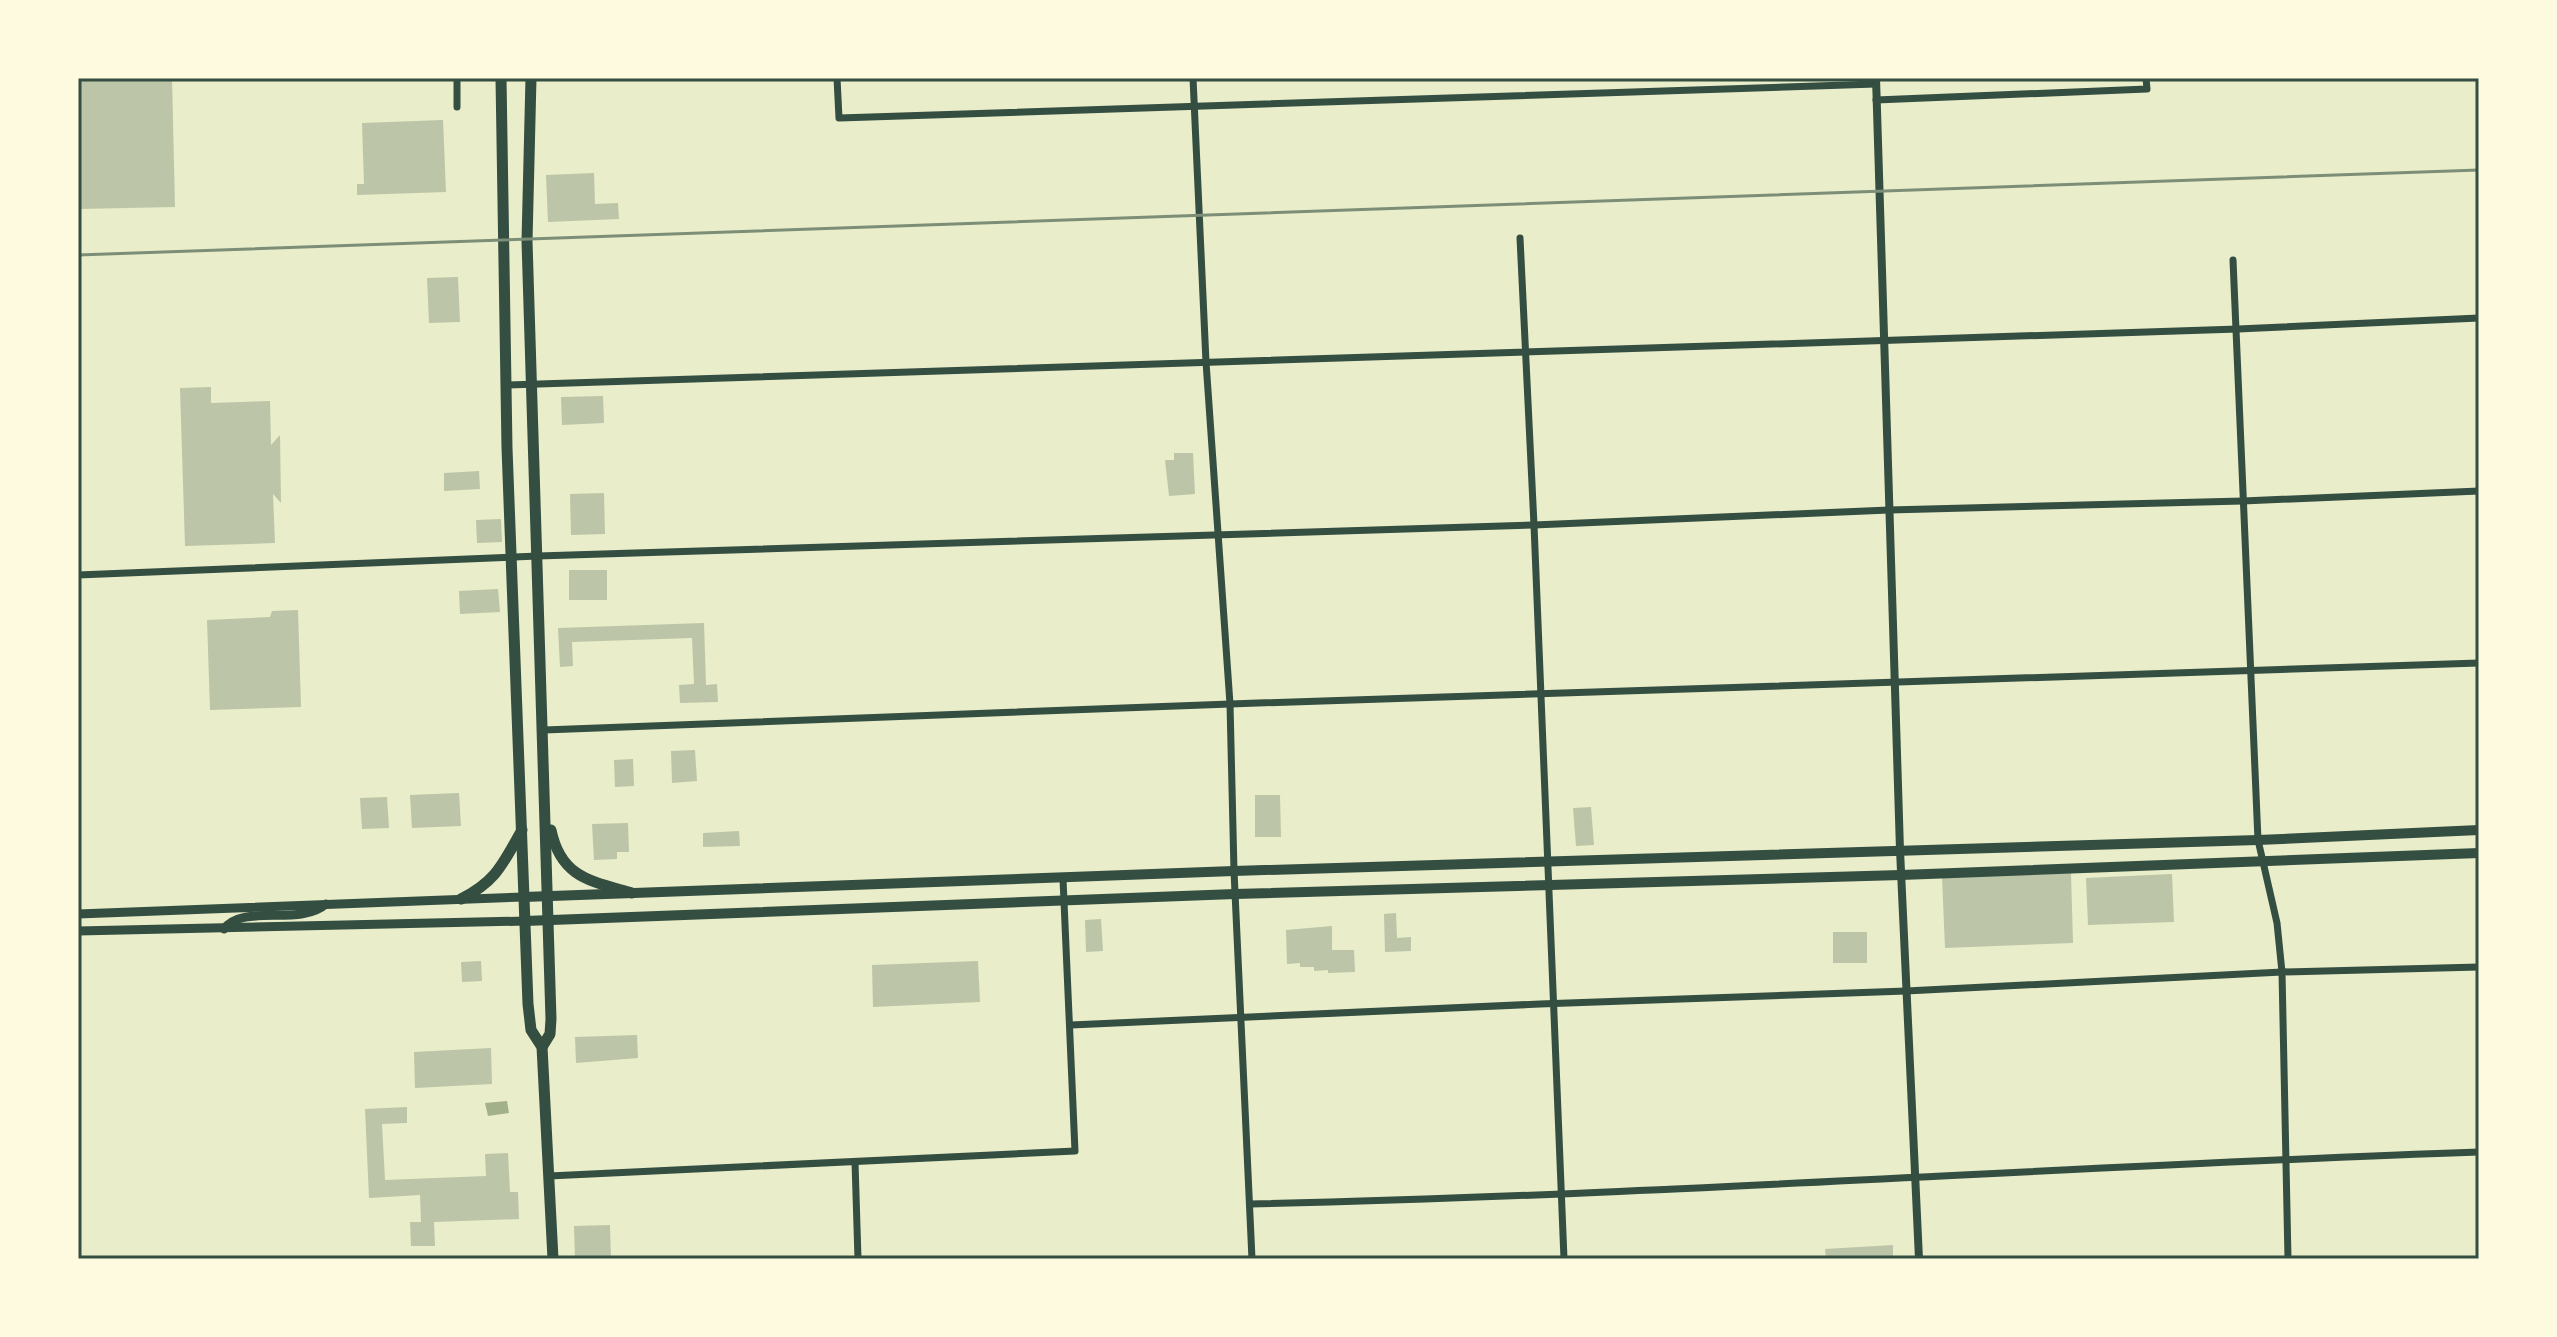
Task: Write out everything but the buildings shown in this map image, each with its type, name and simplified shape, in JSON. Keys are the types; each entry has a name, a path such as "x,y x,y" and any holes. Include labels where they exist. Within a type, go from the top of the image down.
{"highway":[{"path":"501,78 502,241 525,921 531,1030 542,1047 553,1259"},
{"path":"531,78 527,241 544,730 550,1034 542,1047"},
{"path":"545,780 554,846 564,862 574,873 589,881 632,893"},
{"path":"461,899 494,878 522,829"}],"main road":[{"path":"78,914 1234,871 2258,840 2479,830"},
{"path":"78,931 548,921 1235,894 1901,875 2479,853"},
{"path":"224,929 233,921 248,917 312,914 326,904"},
{"path":"201,909 201,928"}],"street":[{"path":"457,78 457,107"},
{"path":"837,78 839,118 1876,81 1900,850 1919,1259"},
{"path":"1193,78 1216,534 1230,704 1234,871 1252,1259"},
{"path":"1876,100 2147,89 2146,78"},
{"path":"1520,238 1564,1259"},
{"path":"2233,260 2258,840 2277,923 2282,972 2288,1259"},
{"path":"507,385 2238,329 2479,318"},
{"path":"78,575 538,556 2479,491"},
{"path":"544,730 2479,663"},
{"path":"549,1176 1075,1151 1063,879"},
{"path":"1071,1025 1906,991 2282,972 2479,967"},
{"path":"1250,1204 2479,1152"},
{"path":"855,1162 858,1259"}],"shaded area":[{"path":"507,1101 509,1113 488,1116 485,1103"}],"railway":[{"path":"78,255 2479,170"}]}
